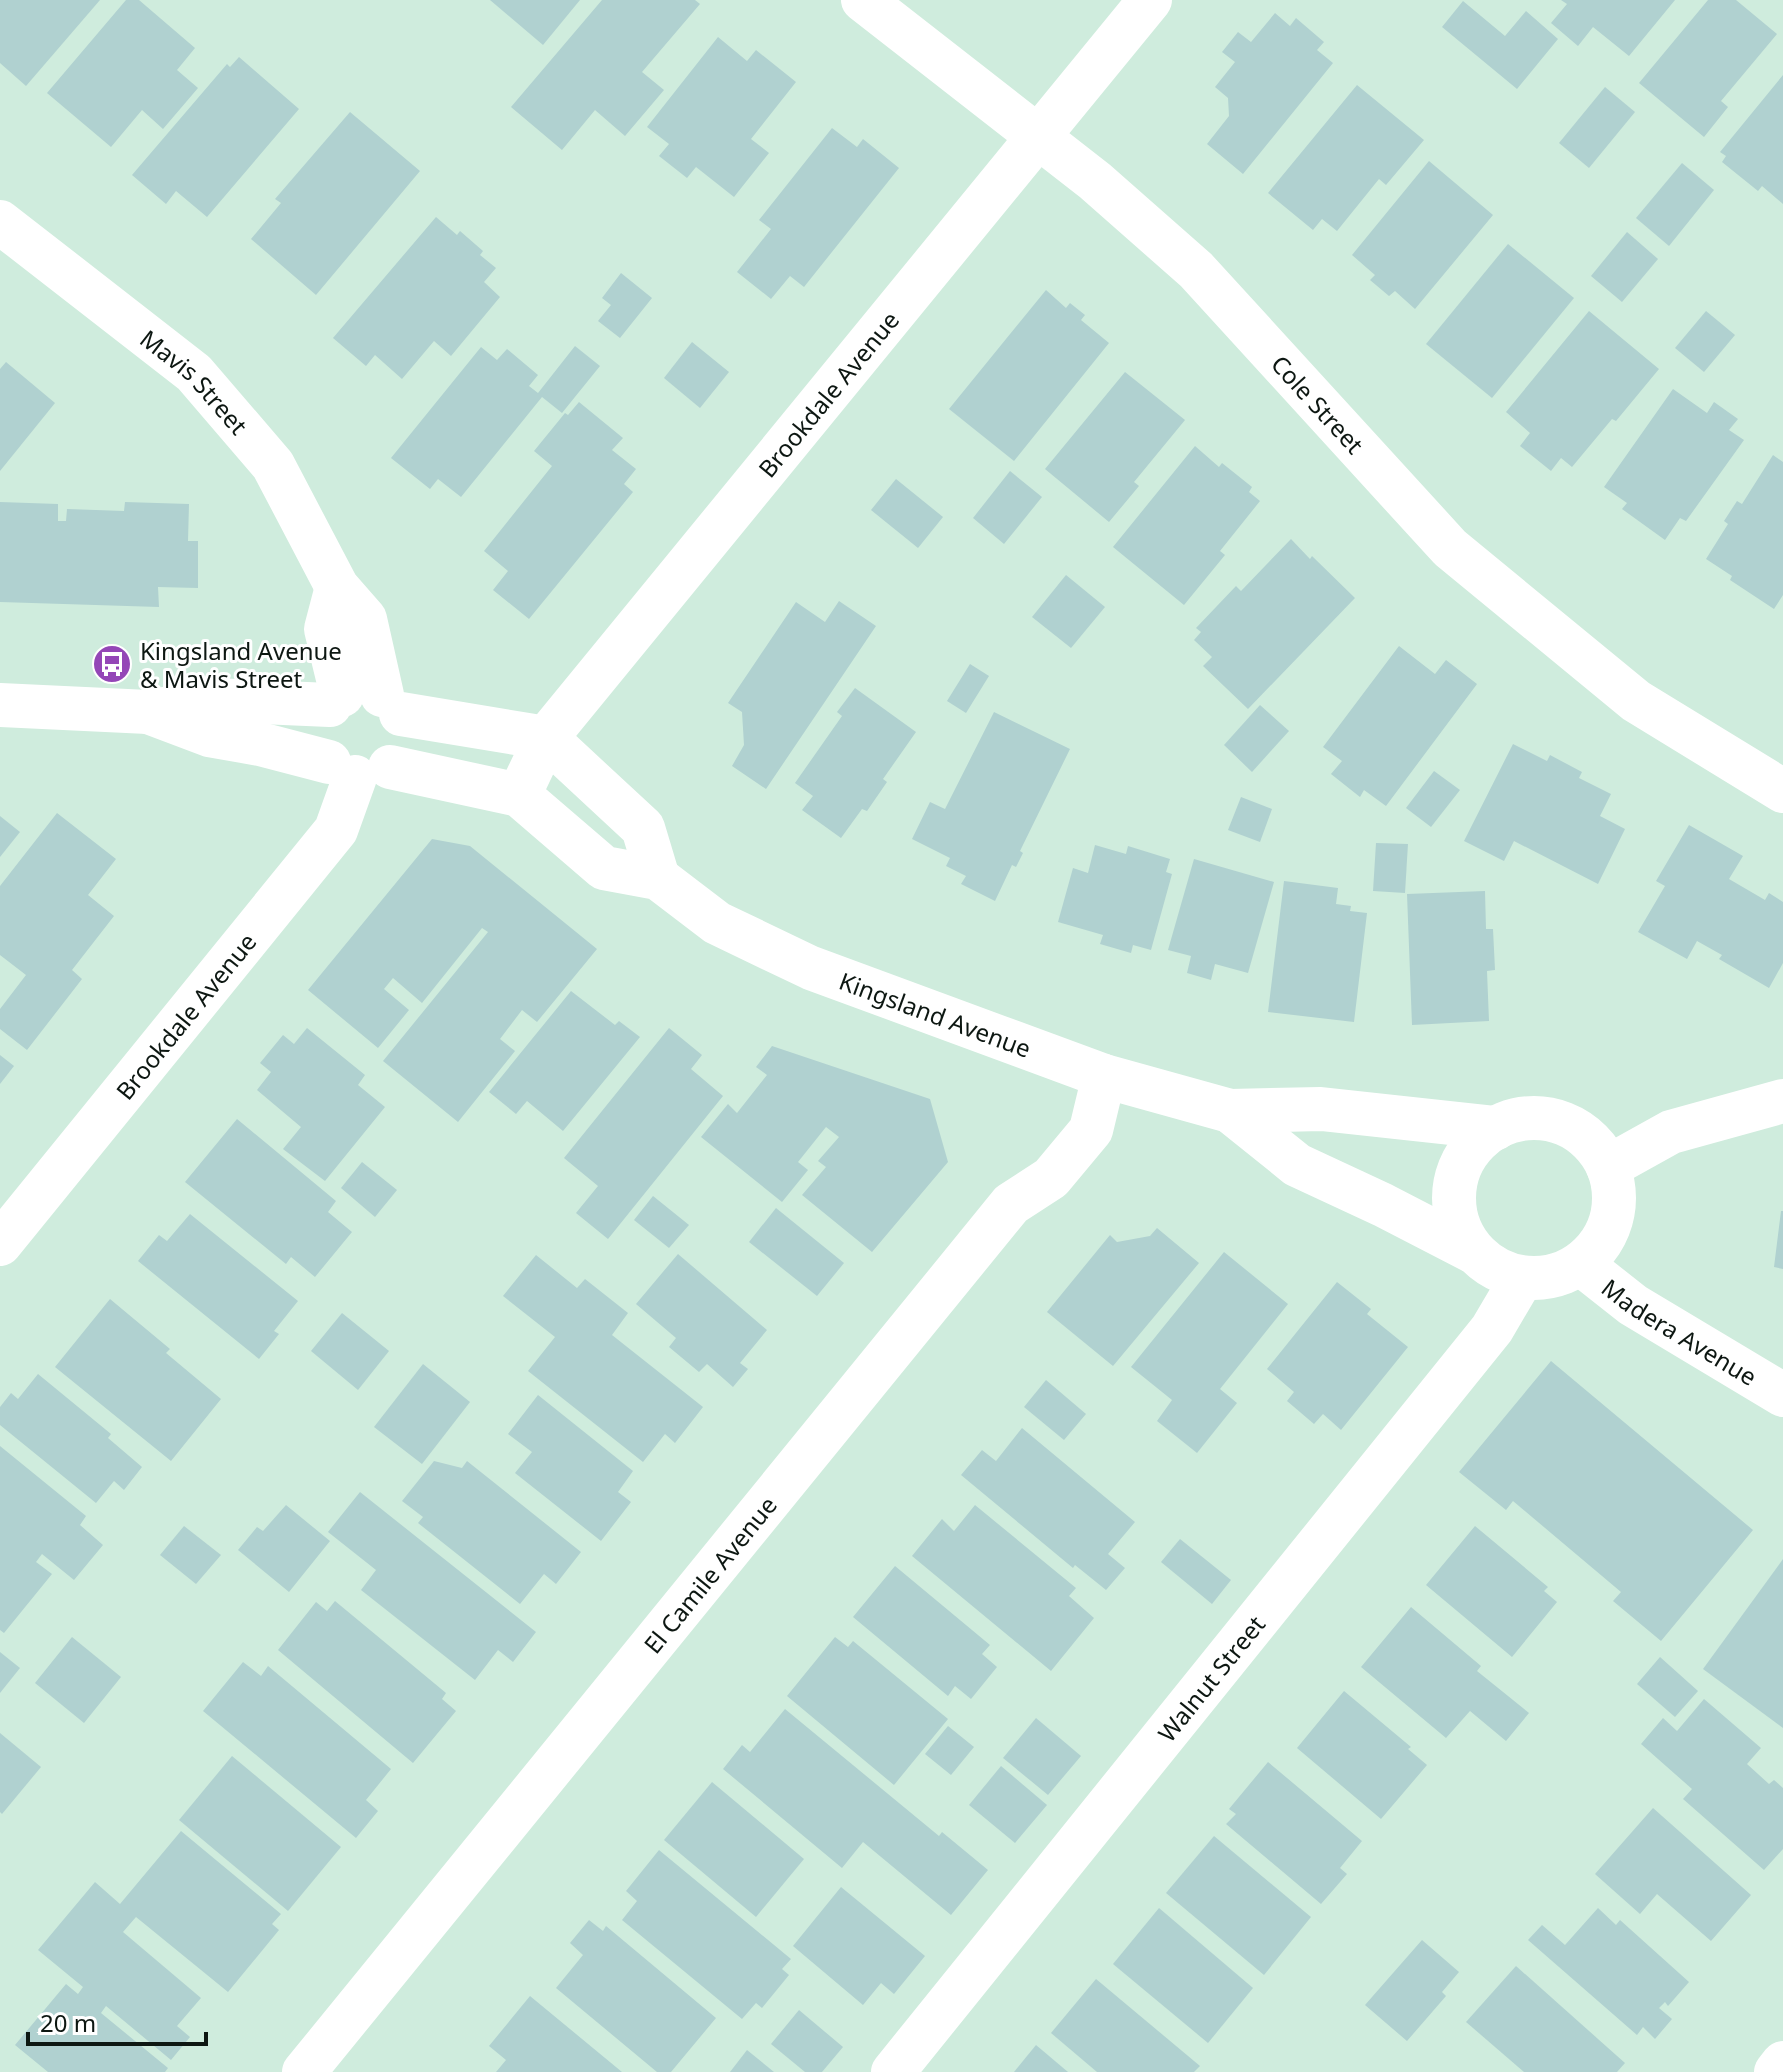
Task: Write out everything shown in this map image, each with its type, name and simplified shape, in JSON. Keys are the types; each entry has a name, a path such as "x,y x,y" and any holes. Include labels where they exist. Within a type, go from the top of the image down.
{"street":[{"name":"Cole Street","path":"863,0 1095,181 1196,270 1450,548 1636,701 1783,791"},
{"name":"Brookdale Avenue","path":"519,795 546,738 1150,0"},
{"name":"Mavis Street","path":"0,222 194,373 273,465 337,587 365,619 364,702"},
{"name":"Kingsland Avenue","path":"0,705 148,712 211,700 364,702 546,738"},
{"name":"Brookdale Avenue","path":"0,1244 336,830 358,769 402,752 405,733 364,702"},
{"path":"358,769 320,743 320,723 364,702"},
{"name":"Kingsland Avenue","path":"148,712 209,735 260,744 358,769 519,795 604,868 658,878 717,923 811,968 1104,1076 1230,1111 1321,1109 1496,1128"},
{"path":"546,738 643,828 658,878"},
{"name":"El Camile Avenue","path":"304,2072 1011,1204 1051,1178 1091,1130 1104,1076"},
{"path":"1608,1167 1671,1132 1783,1101"},
{"name":"Kingsland Avenue","path":"1230,1111 1297,1165 1472,1251"},
{"path":"1539,1118 1560,1122 1596,1147 1608,1167 1614,1202 1604,1236 1581,1264 1553,1276 1522,1278 1495,1268 1472,1251 1458,1226 1454,1198 1459,1170 1474,1145 1496,1128 1517,1119 1539,1118"},
{"name":"Madera Avenue","path":"1581,1264 1633,1305 1783,1395"},
{"name":"Walnut Street","path":"893,2072 1492,1329 1522,1278"},
{"path":"1776,2072 1783,2063"}],"building":[{"path":"0,0 100,0 26,86 0,63"},
{"path":"126,0 139,0 195,48 177,70 198,88 163,129 142,110 111,147 47,93"},
{"path":"490,0 580,0 543,45"},
{"path":"602,0 695,0 700,4 642,72 664,90 625,136 595,110 562,150 511,107"},
{"path":"1561,0 1675,0 1629,56 1593,27 1578,46 1551,23 1567,4"},
{"path":"1708,0 1736,0 1777,34 1721,101 1728,107 1704,137 1639,83"},
{"path":"1463,1 1505,36 1526,11 1558,39 1517,89 1442,27"},
{"path":"1275,13 1290,26 1296,18 1324,42 1317,50 1333,63 1243,174 1207,144 1229,116 1228,98 1215,87 1235,62 1222,52 1238,32 1251,42"},
{"path":"718,37 747,61 756,50 796,82 751,139 769,153 734,197 696,167 687,178 659,156 669,144 647,127"},
{"path":"239,57 299,109 207,217 176,191 166,204 132,175 227,64 230,67"},
{"path":"1783,75 1783,204 1762,186 1758,191 1722,162 1726,156 1720,152"},
{"path":"1357,85 1424,140 1386,185 1379,179 1337,231 1322,219 1313,230 1268,193"},
{"path":"1605,87 1635,112 1589,168 1559,143"},
{"path":"350,112 420,171 316,295 251,239 281,203 275,199"},
{"path":"832,128 857,147 863,139 899,168 804,287 790,276 771,299 737,272 771,229 759,220"},
{"path":"1429,161 1493,215 1415,309 1395,291 1389,296 1370,280 1375,275 1352,255"},
{"path":"1682,163 1714,190 1669,246 1636,218"},
{"path":"436,217 457,235 460,231 483,251 480,255 496,268 484,282 500,297 451,356 434,341 402,379 375,355 366,366 333,338"},
{"path":"1627,232 1658,259 1622,302 1591,276"},
{"path":"1508,244 1574,298 1492,398 1426,344"},
{"path":"621,273 652,298 620,338 598,321 611,305 602,298"},
{"path":"1046,290 1066,308 1070,303 1085,315 1081,320 1109,343 1014,461 949,409"},
{"path":"1589,311 1659,369 1572,467 1561,458 1551,471 1520,446 1530,433 1506,412"},
{"path":"1706,311 1735,335 1704,372 1675,348"},
{"path":"692,342 729,372 700,408 664,378"},
{"path":"575,346 600,366 562,413 542,397 461,497 438,479 430,489 391,458 481,347 497,360 507,349 538,375 529,386 538,393"},
{"path":"6,362 55,403 0,471 0,369"},
{"path":"1125,372 1185,420 1134,482 1139,486 1109,522 1045,469"},
{"path":"1673,389 1707,413 1714,402 1738,419 1729,430 1744,440 1686,521 1680,518 1665,540 1622,509 1627,503 1604,487"},
{"path":"579,402 623,438 612,450 636,469 624,484 633,492 529,619 493,590 508,571 484,551 552,466 534,451 565,413 568,415"},
{"path":"1195,446 1219,467 1222,463 1252,487 1249,492 1260,501 1220,551 1225,555 1184,605 1113,547"},
{"path":"1773,455 1783,462 1783,595 1774,609 1730,580 1732,576 1706,559 1728,524 1724,521 1737,501 1742,504"},
{"path":"1010,471 1042,497 1004,544 973,518"},
{"path":"896,479 943,517 918,548 871,510"},
{"path":"0,502 58,504 58,521 66,521 67,509 124,511 125,502 189,504 188,541 198,541 198,588 158,587 159,607 0,602"},
{"path":"1291,539 1355,598 1248,709 1203,666 1212,657 1194,640 1201,632 1196,628 1236,586 1241,591"},
{"path":"1066,575 1105,607 1071,648 1032,617"},
{"path":"839,601 876,626 766,789 732,766 744,745 742,712 728,703 796,602 825,622"},
{"path":"1399,646 1435,674 1446,660 1477,684 1386,806 1364,790 1360,797 1331,774 1342,761 1323,747"},
{"path":"970,664 989,676 966,713 947,701"},
{"path":"855,688 916,732 883,779 887,782 867,811 862,809 841,838 802,810 813,796 795,783 842,716 837,712"},
{"path":"1260,705 1289,731 1252,772 1224,745"},
{"path":"994,712 1070,749 1020,851 1023,853 1016,867 1012,865 995,901 961,884 966,876 946,866 950,858 912,839 930,802 945,809"},
{"path":"1513,744 1547,761 1550,755 1582,772 1579,778 1611,794 1600,816 1625,829 1598,884 1514,841 1504,861 1464,841"},
{"path":"1434,771 1460,790 1431,827 1406,808"},
{"path":"1241,797 1272,809 1260,842 1228,830"},
{"path":"57,813 116,859 88,895 114,916 72,970 82,979 27,1050 0,1029 0,1009 26,975 0,955 0,886"},
{"path":"0,816 20,832 0,857"},
{"path":"1689,825 1743,856 1729,879 1765,900 1769,893 1783,902 1783,963 1769,988 1719,959 1722,955 1697,941 1687,959 1638,932 1665,886 1656,881"},
{"path":"432,839 470,846 597,949 537,1022 522,1010 500,1039 515,1051 458,1122 383,1061 488,932 482,928 422,1003 393,978 384,989 409,1010 378,1048 308,990"},
{"path":"1376,843 1408,844 1405,893 1373,891"},
{"path":"1095,845 1126,854 1128,846 1170,859 1166,872 1172,874 1151,950 1133,945 1131,953 1100,944 1103,935 1058,922 1073,868 1088,873"},
{"path":"1194,859 1274,882 1248,973 1215,964 1211,980 1187,973 1191,956 1168,950"},
{"path":"1284,881 1338,888 1336,904 1351,906 1350,911 1367,913 1354,1022 1268,1012"},
{"path":"1485,891 1486,929 1493,929 1495,970 1487,971 1489,1021 1412,1025 1407,894"},
{"path":"571,991 615,1025 619,1021 640,1037 563,1131 527,1101 516,1114 489,1092"},
{"path":"307,1028 365,1075 358,1085 385,1107 325,1181 283,1149 301,1127 257,1090 271,1072 260,1063 283,1035 294,1044"},
{"path":"669,1028 702,1055 691,1069 723,1096 608,1239 576,1213 598,1186 564,1158"},
{"path":"772,1046 930,1099 948,1162 872,1252 802,1195 826,1167 818,1161 839,1137 826,1127 798,1162 808,1170 782,1202 701,1137 728,1104 737,1113 767,1075 756,1067"},
{"path":"0,1055 14,1066 0,1084"},
{"path":"237,1119 336,1201 328,1212 352,1232 315,1277 291,1257 286,1264 185,1182"},
{"path":"362,1162 397,1190 375,1217 341,1188"},
{"path":"653,1196 689,1225 669,1248 634,1220"},
{"path":"776,1208 844,1263 817,1296 749,1242"},
{"path":"1783,1211 1783,1269 1774,1267"},
{"path":"190,1214 298,1301 274,1331 279,1334 259,1359 138,1261 159,1235 167,1241"},
{"path":"1157,1228 1199,1263 1113,1366 1047,1312 1110,1235 1117,1242 1150,1236"},
{"path":"1224,1252 1288,1304 1220,1389 1237,1403 1197,1453 1157,1421 1172,1400 1131,1367"},
{"path":"678,1254 767,1330 740,1363 748,1369 733,1387 707,1364 699,1372 669,1347 676,1338 636,1304"},
{"path":"536,1255 577,1288 585,1279 628,1313 612,1335 703,1407 675,1443 665,1434 643,1462 528,1371 555,1337 503,1296"},
{"path":"1337,1282 1371,1309 1367,1314 1408,1347 1341,1430 1323,1414 1314,1424 1287,1401 1294,1392 1267,1369"},
{"path":"110,1299 170,1349 166,1353 221,1399 171,1461 55,1367"},
{"path":"342,1313 389,1351 358,1390 311,1351"},
{"path":"1551,1361 1753,1530 1661,1641 1613,1601 1621,1592 1513,1501 1506,1510 1459,1472"},
{"path":"423,1364 470,1402 422,1464 374,1427"},
{"path":"38,1374 111,1434 108,1438 142,1467 124,1490 114,1481 96,1503 0,1425 0,1407 11,1393 18,1399"},
{"path":"1046,1380 1086,1414 1064,1440 1024,1407"},
{"path":"538,1395 633,1471 618,1492 631,1502 601,1541 515,1473 532,1452 508,1434"},
{"path":"1022,1428 1135,1522 1108,1554 1125,1568 1106,1590 1075,1565 1073,1568 961,1475 982,1450 996,1461"},
{"path":"0,1446 86,1516 80,1525 103,1545 74,1580 42,1554 36,1562 52,1574 4,1633 0,1630"},
{"path":"434,1461 462,1468 467,1461 581,1552 556,1584 544,1574 520,1604 418,1523 423,1517 402,1501"},
{"path":"360,1492 536,1632 513,1662 498,1650 475,1680 361,1590 376,1570 328,1532"},
{"path":"286,1505 330,1541 289,1592 238,1550 257,1527 263,1531"},
{"path":"975,1505 1076,1588 1069,1596 1094,1618 1051,1671 912,1556 942,1519 954,1531"},
{"path":"184,1526 221,1555 196,1584 160,1555"},
{"path":"1475,1526 1548,1587 1544,1591 1557,1602 1512,1657 1426,1585"},
{"path":"1180,1539 1231,1580 1212,1604 1161,1562"},
{"path":"1783,1559 1783,1728 1703,1669"},
{"path":"895,1566 990,1645 982,1654 997,1667 971,1699 955,1686 948,1696 853,1617"},
{"path":"335,1601 446,1693 442,1699 456,1711 413,1763 278,1650 316,1602 327,1611"},
{"path":"1411,1607 1481,1666 1477,1671 1529,1713 1506,1741 1470,1711 1446,1738 1361,1667"},
{"path":"72,1637 121,1677 84,1723 35,1683"},
{"path":"835,1637 848,1647 853,1641 948,1719 894,1785 787,1696"},
{"path":"0,1652 20,1668 0,1693"},
{"path":"1660,1657 1698,1691 1675,1717 1637,1684"},
{"path":"243,1662 261,1676 268,1666 391,1769 366,1800 378,1811 356,1838 203,1711"},
{"path":"1344,1691 1411,1747 1408,1749 1427,1765 1381,1819 1297,1748"},
{"path":"1704,1699 1761,1748 1747,1764 1769,1784 1774,1780 1783,1788 1783,1849 1764,1870 1683,1799 1692,1789 1641,1744 1663,1718 1677,1731"},
{"path":"785,1709 939,1836 942,1832 988,1870 951,1915 863,1842 842,1868 723,1769 742,1745 750,1752"},
{"path":"1036,1718 1081,1756 1048,1795 1003,1758"},
{"path":"948,1726 974,1747 951,1775 925,1754"},
{"path":"0,1733 41,1767 2,1814 0,1812"},
{"path":"232,1756 341,1847 288,1911 179,1820"},
{"path":"1268,1762 1362,1841 1340,1868 1347,1874 1321,1904 1226,1824 1236,1814 1229,1809"},
{"path":"1001,1766 1047,1805 1015,1843 969,1805"},
{"path":"712,1782 804,1859 756,1917 664,1840"},
{"path":"1653,1808 1751,1895 1711,1941 1657,1894 1640,1914 1595,1874"},
{"path":"181,1831 281,1914 272,1924 279,1930 228,1992 136,1917 123,1932 201,1998 177,2026 190,2037 171,2060 106,2006 101,2013 168,2068 165,2072 48,2072 15,2045 66,1984 78,1994 83,1987 38,1950 95,1882 120,1904"},
{"path":"1214,1836 1311,1917 1264,1975 1166,1893"},
{"path":"659,1850 791,1959 782,1969 789,1975 762,2008 756,2003 742,2019 622,1920 637,1901 626,1891"},
{"path":"841,1887 925,1956 894,1994 881,1983 863,2005 793,1946"},
{"path":"1159,1908 1253,1988 1208,2043 1113,1964"},
{"path":"1598,1908 1616,1925 1620,1920 1689,1982 1668,2006 1665,2002 1659,2008 1672,2019 1655,2039 1643,2027 1637,2035 1528,1940 1542,1925 1565,1945"},
{"path":"589,1920 603,1931 606,1926 716,2018 671,2072 657,2072 556,1988 583,1955 570,1943"},
{"path":"1422,1940 1459,1972 1442,1992 1446,1996 1407,2041 1365,2005"},
{"path":"1516,1966 1625,2063 1617,2072 1524,2072 1466,2022"},
{"path":"1096,1979 1200,2066 1194,2072 1097,2072 1051,2033"},
{"path":"530,1996 622,2072 496,2072 506,2060 489,2046"},
{"path":"799,2010 843,2047 822,2072 805,2072 771,2044"},
{"path":"1036,2045 1068,2072 1014,2072"},
{"path":"747,2050 774,2072 730,2072"}],"place":[{"name":"Kingsland Avenue & Mavis Street","path":"112,664"}]}
